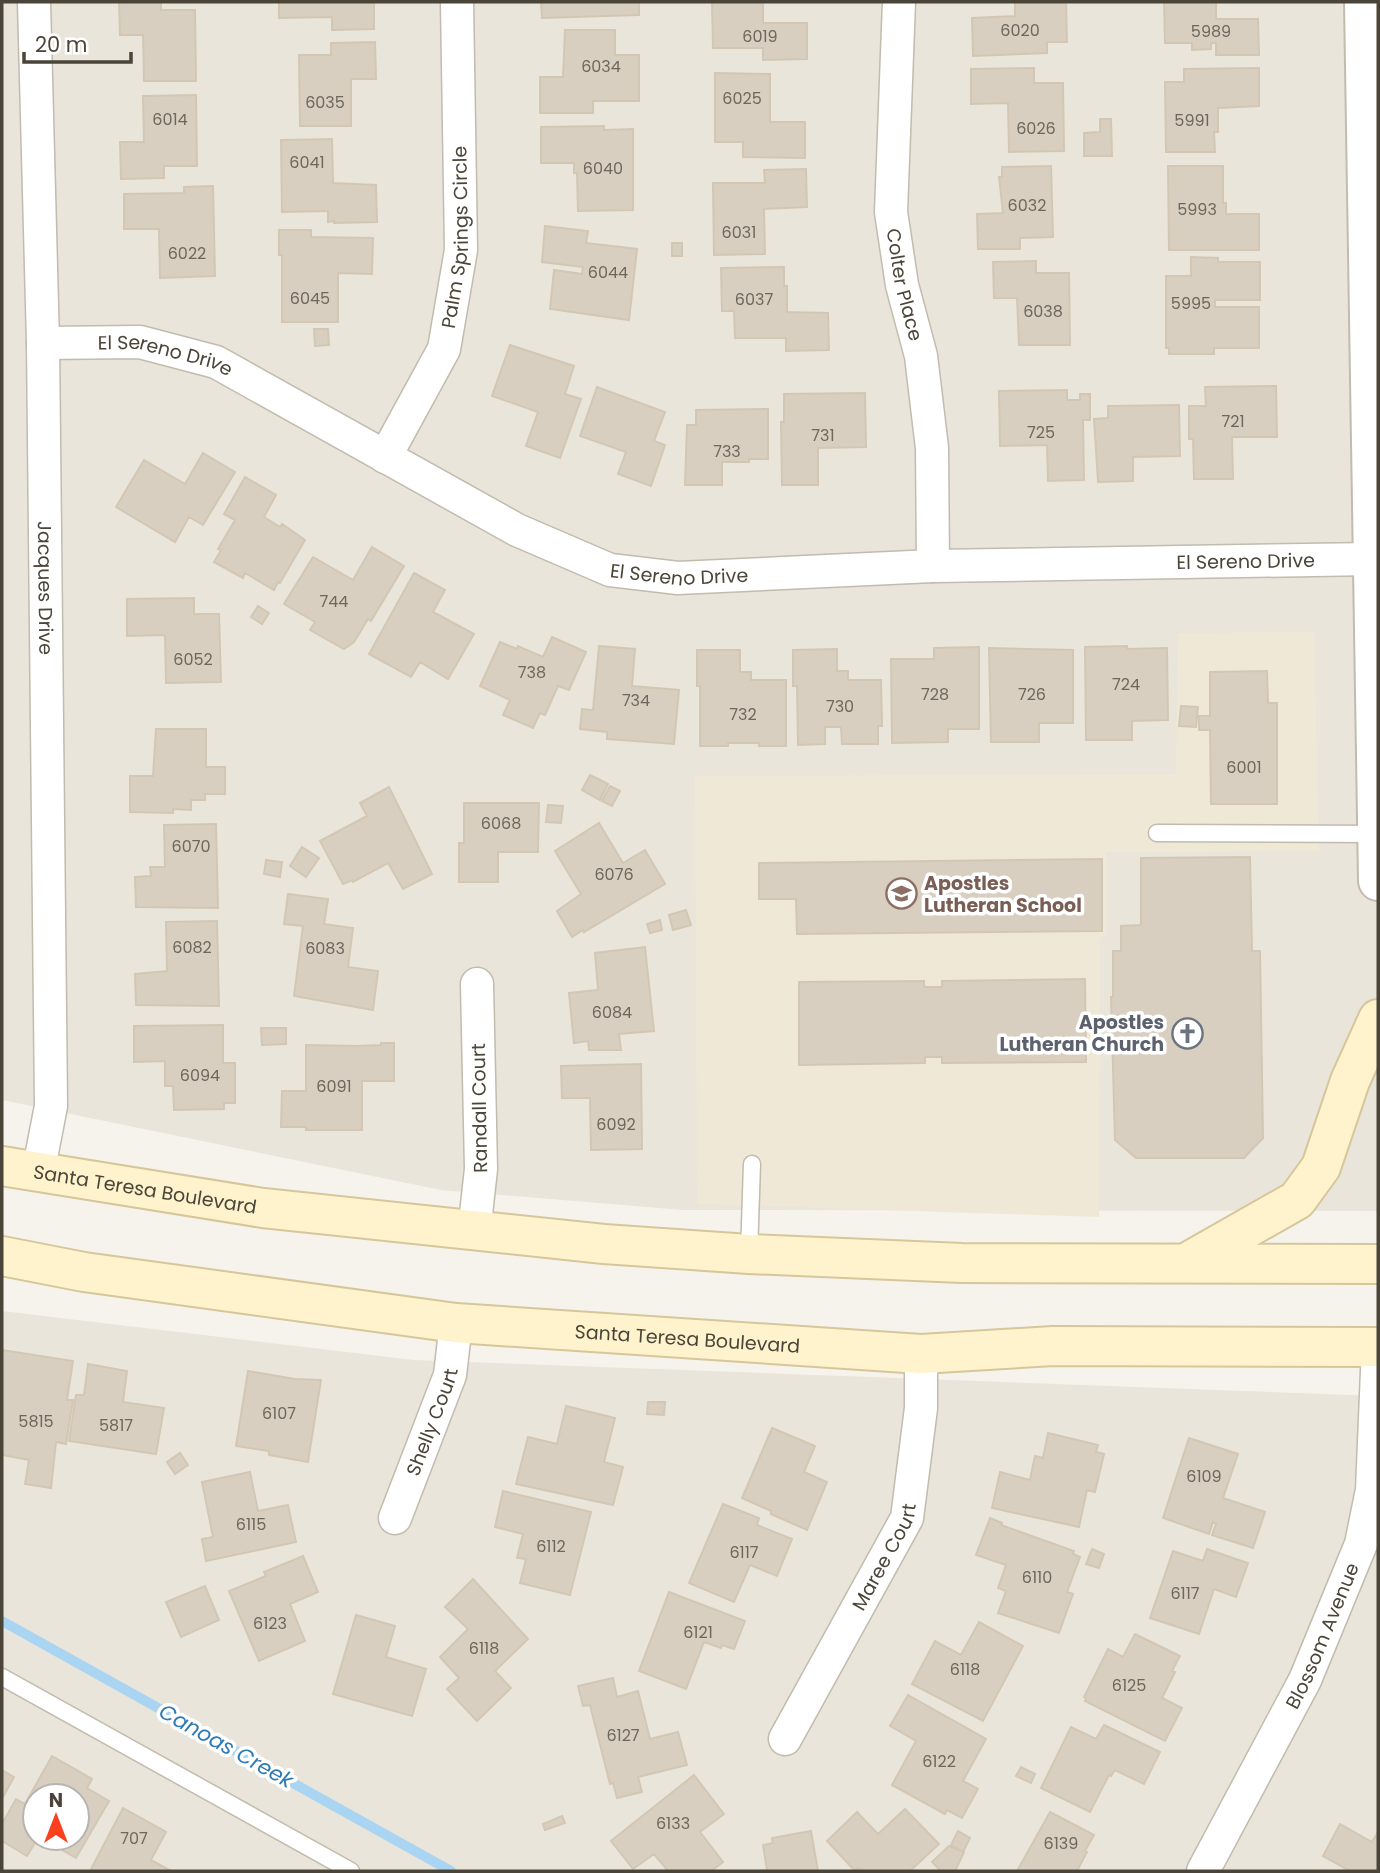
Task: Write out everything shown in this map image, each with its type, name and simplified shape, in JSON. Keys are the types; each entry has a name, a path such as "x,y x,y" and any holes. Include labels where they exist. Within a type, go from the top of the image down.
{"main road":[{"path":"1183,1265 1297,1200 1321,1167 1350,1081 1378,1019"},
{"name":"Santa Teresa Boulevard","path":"2,1166 263,1208 474,1232 749,1254 962,1263 1378,1264"},
{"name":"Santa Teresa Boulevard","path":"2,1256 84,1272 456,1322 921,1354 1053,1346 1378,1347"}],"street":[{"name":"Jacques Drive","path":"34,2 43,343 51,1106 38,1173"},
{"name":"Palm Springs Circle","path":"384,457 444,349 461,250 457,2"},
{"name":"Colter Place","path":"899,2 891,212 902,285 923,369 932,448 933,566"},
{"path":"1364,2 1373,236 1372,559 1378,729 1378,881"},
{"name":"El Sereno Drive","path":"43,343 140,342 216,362 517,530 610,570 678,578 933,566 1372,559"},
{"name":"Randall Court","path":"474,1232 481,1169 477,984"},
{"name":"Shelly Court","path":"395,1518 450,1375 456,1322"},
{"name":"Blossom Avenue","path":"1203,1871 1305,1680 1361,1544 1372,1490 1378,1339"},
{"name":"Maree Court","path":"785,1740 907,1518 920,1408 921,1354"}],"lane":[{"path":"1157,833 1378,834"},
{"path":"749,1254 753,1198 752,1164"},
{"path":"2,1677 351,1871"}],"shaded area":[{"path":"2,2 1378,2 1378,1211 683,1210 441,1190 2,1100"},
{"name":"Apostles Lutheran School","path":"1314,632 1319,851 1106,852 1106,936 1100,938 1099,1217 697,1204 695,776 1176,774 1178,633"},
{"path":"2,1311 414,1360 1378,1396 1378,1871 2,1871"}],"building":[{"path":"119,2 161,2 161,10 195,10 196,81 144,81 143,35 120,35"},
{"path":"279,2 374,2 374,29 332,30 332,17 279,18"},
{"path":"541,2 639,2 639,15 542,18"},
{"path":"712,2 763,2 763,23 807,23 807,59 763,60 763,48 713,48"},
{"path":"1015,2 1066,2 1067,42 1047,42 1047,53 973,56 972,18 1015,16"},
{"path":"1164,2 1216,2 1216,19 1258,19 1259,55 1216,55 1216,43 1211,43 1211,49 1192,50 1192,43 1165,43"},
{"path":"565,30 615,30 615,55 639,55 639,101 593,101 593,113 540,113 540,77 563,77"},
{"path":"375,42 376,79 351,79 351,126 300,126 299,55 331,55 331,43"},
{"path":"1034,68 1034,83 1063,83 1064,151 1009,152 1008,103 971,104 971,69"},
{"path":"1259,68 1259,106 1218,108 1218,132 1214,132 1215,152 1166,152 1165,82 1184,82 1184,69"},
{"path":"715,73 770,74 770,122 805,122 805,158 743,157 743,142 715,142"},
{"path":"196,95 197,166 164,166 164,178 121,179 120,142 144,142 143,96"},
{"path":"1100,119 1111,119 1112,156 1084,156 1084,133 1100,132"},
{"path":"604,126 604,130 633,129 633,210 578,211 577,173 574,173 574,163 541,163 541,127"},
{"path":"332,139 333,183 376,185 377,222 328,222 328,211 282,212 281,140"},
{"path":"1051,166 1053,237 1020,238 1020,249 978,249 977,214 1003,213 999,177 1002,177 1002,167"},
{"path":"1168,166 1223,166 1223,203 1226,203 1226,214 1259,214 1259,250 1169,250"},
{"path":"806,169 807,207 764,209 765,254 714,255 713,183 765,183 764,170"},
{"path":"213,186 215,276 160,278 159,229 124,229 124,194 184,193 184,187"},
{"path":"545,226 588,231 586,243 637,249 629,320 550,309 554,270 582,274 583,267 542,262"},
{"path":"279,230 311,230 311,237 373,238 372,274 338,273 338,322 282,322 282,255 279,255"},
{"path":"672,243 682,243 682,256 672,256"},
{"path":"1191,257 1218,258 1218,262 1260,262 1260,300 1215,300 1215,307 1259,307 1259,348 1214,348 1214,354 1169,354 1169,348 1166,348 1166,276 1191,276"},
{"path":"1036,261 1036,273 1069,273 1070,345 1019,345 1017,298 994,298 993,262"},
{"path":"784,267 787,312 828,313 829,350 786,351 786,338 735,338 734,311 722,311 721,268"},
{"path":"314,329 328,329 329,345 315,346"},
{"path":"510,345 574,366 565,394 581,399 560,458 526,446 538,412 492,396"},
{"path":"1276,386 1277,437 1232,437 1233,479 1194,479 1193,439 1189,439 1189,406 1206,406 1205,387"},
{"path":"597,387 665,412 654,441 665,445 651,486 618,474 626,452 580,436"},
{"path":"1067,390 1067,400 1080,400 1080,394 1090,394 1090,420 1083,420 1084,480 1048,481 1047,445 1000,446 999,391"},
{"path":"865,393 866,447 818,448 818,485 782,485 781,422 784,422 784,394"},
{"path":"1179,405 1180,456 1133,457 1133,481 1098,482 1094,419 1108,418 1108,406"},
{"path":"768,409 768,459 722,462 722,485 685,485 687,425 696,425 696,410"},
{"path":"203,453 235,472 203,525 189,517 175,542 116,507 144,460 185,484"},
{"path":"245,477 276,495 264,517 280,527 282,524 305,540 274,590 245,573 243,578 214,562 221,550 218,549 235,520 224,514"},
{"path":"372,547 404,566 371,621 368,619 354,642 344,649 310,630 315,622 284,604 313,557 353,580"},
{"path":"414,573 445,590 433,612 474,634 448,679 420,662 411,677 369,654"},
{"path":"194,598 194,614 219,614 221,682 166,683 165,635 127,636 127,599"},
{"path":"258,606 269,613 262,624 251,617"},
{"path":"552,637 586,652 569,690 558,686 545,715 540,713 533,728 503,715 510,700 480,686 500,642 517,649 518,646 543,657"},
{"path":"599,646 635,649 632,686 679,690 674,744 607,739 607,732 580,729 582,709 593,710"},
{"path":"1127,646 1127,649 1167,648 1168,720 1132,721 1132,740 1086,740 1085,647"},
{"path":"979,647 979,729 948,729 948,742 892,743 891,659 934,659 934,648"},
{"path":"989,648 1073,650 1073,723 1039,723 1039,742 991,742"},
{"path":"837,649 837,671 848,671 848,680 881,680 882,726 878,726 878,744 842,744 841,727 825,727 825,744 798,745 797,686 793,686 793,650"},
{"path":"697,650 740,650 740,672 751,672 751,680 786,680 786,746 728,743 728,746 700,746"},
{"path":"1267,671 1268,703 1277,703 1277,804 1211,804 1210,730 1199,730 1199,716 1210,716 1210,672"},
{"path":"1181,706 1198,707 1196,727 1179,726"},
{"path":"156,729 206,729 206,767 225,767 225,794 205,794 205,800 191,800 191,810 173,809 173,813 130,812 130,776 153,776"},
{"path":"590,775 608,784 600,800 582,790"},
{"path":"610,786 620,791 612,806 602,801"},
{"path":"389,787 432,874 403,889 388,863 353,882 352,880 343,884 320,841 367,816 360,803"},
{"path":"464,803 539,803 538,852 498,852 498,882 459,882 459,843 464,843"},
{"path":"548,805 563,806 561,823 546,822"},
{"path":"599,823 623,863 645,850 665,884 572,937 557,911 581,894 555,851"},
{"path":"216,824 218,908 136,907 135,877 151,876 150,867 165,867 164,825"},
{"path":"302,847 319,858 306,877 290,866"},
{"name":"Apostles Lutheran Church","path":"1250,857 1252,951 1260,951 1263,1138 1244,1158 1136,1158 1115,1140 1111,997 1113,951 1121,951 1121,926 1141,925 1141,858"},
{"path":"1102,859 1102,931 797,934 796,899 759,899 759,863"},
{"path":"266,860 282,862 280,877 264,874"},
{"path":"288,894 328,899 324,924 353,928 348,967 378,971 373,1010 294,996 303,926 284,924"},
{"path":"686,910 691,925 673,930 669,915"},
{"path":"660,920 662,930 650,933 647,924"},
{"path":"217,921 219,1006 136,1005 135,974 167,971 166,922"},
{"path":"645,947 654,1031 619,1034 621,1050 589,1050 588,1041 574,1043 569,993 598,990 595,953"},
{"path":"1085,979 1086,1062 942,1063 942,1057 925,1057 925,1063 799,1065 799,982 924,981 924,987 942,987 942,981"},
{"path":"223,1025 223,1063 235,1063 235,1103 224,1103 224,1109 174,1110 173,1086 165,1086 165,1061 134,1062 134,1026"},
{"path":"261,1028 286,1028 286,1044 262,1045"},
{"path":"394,1043 394,1081 362,1081 362,1130 281,1127 282,1091 306,1091 306,1045 358,1046"},
{"path":"641,1064 642,1149 591,1150 590,1098 562,1098 561,1066"},
{"path":"2,1350 73,1361 67,1400 73,1400 66,1444 56,1442 51,1488 25,1484 29,1460 2,1455"},
{"path":"88,1364 127,1371 123,1402 164,1408 156,1454 69,1441 76,1395 84,1395"},
{"path":"248,1371 295,1379 321,1380 308,1462 269,1455 269,1451 236,1446"},
{"path":"648,1402 665,1402 664,1415 647,1414"},
{"path":"566,1406 615,1418 604,1462 623,1467 613,1505 516,1484 528,1437 557,1444"},
{"path":"772,1428 815,1446 804,1472 827,1482 807,1530 742,1498"},
{"path":"1048,1433 1098,1445 1096,1452 1104,1454 1095,1492 1087,1490 1079,1527 992,1508 1000,1472 1030,1480 1035,1456 1043,1458"},
{"path":"1189,1438 1238,1454 1223,1498 1265,1512 1253,1548 1212,1535 1216,1524 1213,1522 1209,1534 1163,1518"},
{"path":"180,1453 188,1465 175,1474 167,1462"},
{"path":"250,1472 258,1511 288,1505 296,1542 206,1561 202,1539 213,1537 202,1482"},
{"path":"503,1491 591,1512 570,1595 520,1583 526,1559 517,1558 523,1534 495,1527"},
{"path":"723,1504 759,1518 757,1525 792,1539 777,1576 750,1565 734,1602 689,1583"},
{"path":"990,1518 1002,1523 1001,1525 1074,1551 1073,1554 1080,1557 1067,1592 1073,1594 1059,1633 998,1613 1006,1591 998,1588 1006,1565 976,1555"},
{"path":"1092,1549 1104,1554 1099,1568 1086,1564"},
{"path":"1207,1549 1248,1563 1236,1597 1214,1589 1199,1634 1150,1618 1173,1551 1203,1561"},
{"path":"303,1556 318,1592 290,1604 305,1641 259,1661 229,1591 266,1576 264,1572"},
{"path":"473,1579 528,1639 495,1671 511,1688 477,1721 447,1689 459,1678 440,1657 468,1629 445,1607"},
{"path":"205,1586 219,1620 181,1637 166,1602"},
{"path":"669,1592 745,1621 734,1649 704,1642 686,1689 639,1671"},
{"path":"356,1615 395,1626 386,1657 426,1669 412,1716 333,1694"},
{"path":"979,1622 1023,1646 983,1721 912,1684 935,1641 961,1655"},
{"path":"1135,1634 1180,1656 1162,1698 1182,1708 1165,1741 1085,1701 1084,1697 1108,1649 1123,1657"},
{"path":"613,1678 617,1697 638,1691 650,1739 678,1732 687,1765 638,1777 642,1792 617,1798 613,1783 610,1784 590,1705 583,1706 578,1686"},
{"path":"908,1695 986,1739 963,1781 978,1789 962,1818 947,1810 945,1814 892,1785 916,1741 890,1726"},
{"path":"1104,1725 1160,1752 1144,1784 1115,1770 1109,1775 1090,1812 1041,1788 1071,1727 1096,1739"},
{"path":"52,1756 92,1779 90,1782 37,1782"},
{"path":"1021,1767 1035,1774 1031,1783 1016,1776"},
{"path":"2,1770 14,1777 2,1799"},
{"path":"694,1775 724,1814 700,1832 723,1862 711,1871 668,1871 654,1854 633,1869 611,1841"},
{"path":"91,1790 109,1801 91,1832"},
{"path":"16,1799 21,1802 21,1852 29,1852 27,1856 2,1841 2,1824"},
{"path":"123,1808 166,1832 151,1860 171,1871 90,1871"},
{"path":"905,1809 939,1844 910,1871 862,1871 858,1868 855,1871 827,1841 857,1812 878,1834"},
{"path":"1050,1812 1094,1835 1077,1871 1017,1871"},
{"path":"562,1816 565,1823 545,1830 543,1824"},
{"path":"1340,1824 1372,1842 1378,1832 1378,1871 1350,1871 1323,1856"},
{"path":"811,1831 818,1871 760,1871 767,1870 763,1845 773,1843 772,1838"},
{"path":"958,1831 970,1838 963,1852 951,1845"},
{"path":"949,1846 964,1852 955,1871 941,1871 932,1862"},
{"path":"66,1852 79,1852 76,1858"}],"waterway":[{"name":"Canoas Creek","path":"2,1621 451,1871"}],"place":[{"name":"Apostles Lutheran School","path":"901,894"},
{"name":"Apostles Lutheran Church","path":"1187,1033"}]}
